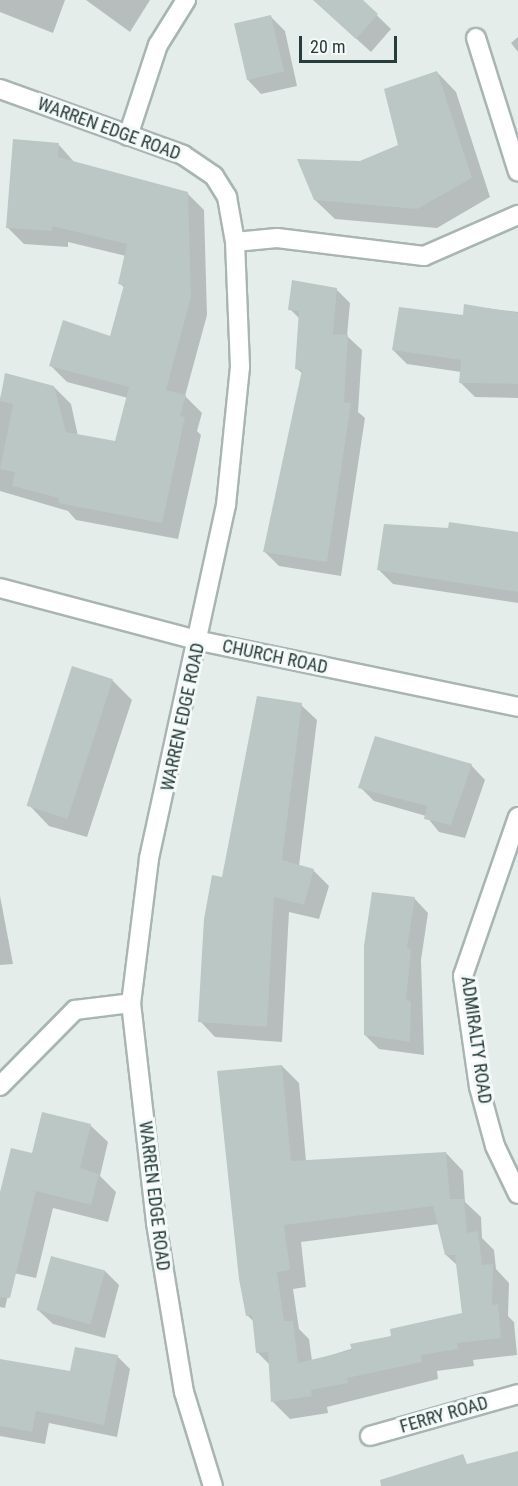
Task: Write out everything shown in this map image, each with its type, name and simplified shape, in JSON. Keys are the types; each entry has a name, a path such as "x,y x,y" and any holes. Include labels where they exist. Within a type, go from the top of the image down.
{"street":[{"path":"128,136 158,45 186,0"},
{"path":"476,38 518,171"},
{"name":"WARREN EDGE ROAD","path":"0,89 183,155 214,176 227,197 235,242 240,367 226,505 200,641 149,860 132,1003 156,1223 184,1392 213,1486"},
{"path":"235,242 277,238 424,256 518,215"},
{"name":"CHURCH ROAD","path":"0,588 200,641 518,707"},
{"name":"ADMIRALTY ROAD","path":"518,817 463,976 479,1087 495,1146 518,1194"},
{"path":"0,1086 75,1010 132,1003"},
{"name":"FERRY ROAD","path":"370,1436 518,1394"}],"building":[{"path":"313,0 363,0 378,14 356,39"},
{"path":"271,15 284,72 247,80 234,24"},
{"path":"437,71 472,178 417,209 314,200 297,159 360,161 398,145 384,89"},
{"path":"13,139 59,143 58,157 188,192 191,297 166,390 186,395 180,416 185,417 162,523 58,503 59,498 12,486 15,472 0,469 13,404 0,401 5,373 54,386 66,432 115,441 129,387 49,366 63,320 110,336 124,285 118,284 127,244 52,226 52,231 6,228"},
{"path":"292,280 337,288 333,334 348,335 344,402 351,403 327,562 263,552 302,370 295,369 299,311 288,310"},
{"path":"464,304 518,313 518,384 459,383 461,360 392,350 399,307 463,315"},
{"path":"449,522 518,532 518,592 377,570 384,524 448,528"},
{"path":"72,666 113,679 67,819 27,806"},
{"path":"257,696 302,703 282,860 314,869 304,905 274,897 267,1027 198,1022 204,919 212,875 222,877"},
{"path":"375,736 472,764 451,825 424,819 427,806 358,788"},
{"path":"372,892 415,897 407,948 411,949 406,1000 411,1001 410,1042 364,1035 364,946"},
{"path":"282,1065 291,1161 446,1152 450,1199 464,1199 467,1233 478,1231 482,1265 493,1264 492,1305 498,1304 501,1338 457,1343 458,1349 421,1355 422,1362 347,1378 348,1383 311,1390 312,1396 271,1402 268,1352 256,1353 252,1315 246,1316 239,1279 217,1071","holes":["433,1206 445,1255 455,1255 462,1313 390,1329 391,1336 350,1344 352,1350 298,1363 293,1321 284,1321 277,1272 290,1270 284,1225"]},
{"path":"42,1112 91,1124 80,1168 99,1174 91,1205 36,1191 10,1298 0,1297 0,1192 11,1148 32,1153"},
{"path":"51,1256 105,1270 91,1325 37,1310"},
{"path":"75,1347 118,1355 104,1425 36,1411 32,1432 0,1426 0,1359 70,1371"},
{"path":"518,1451 518,1486 381,1486 380,1480 463,1454 467,1464"}]}
